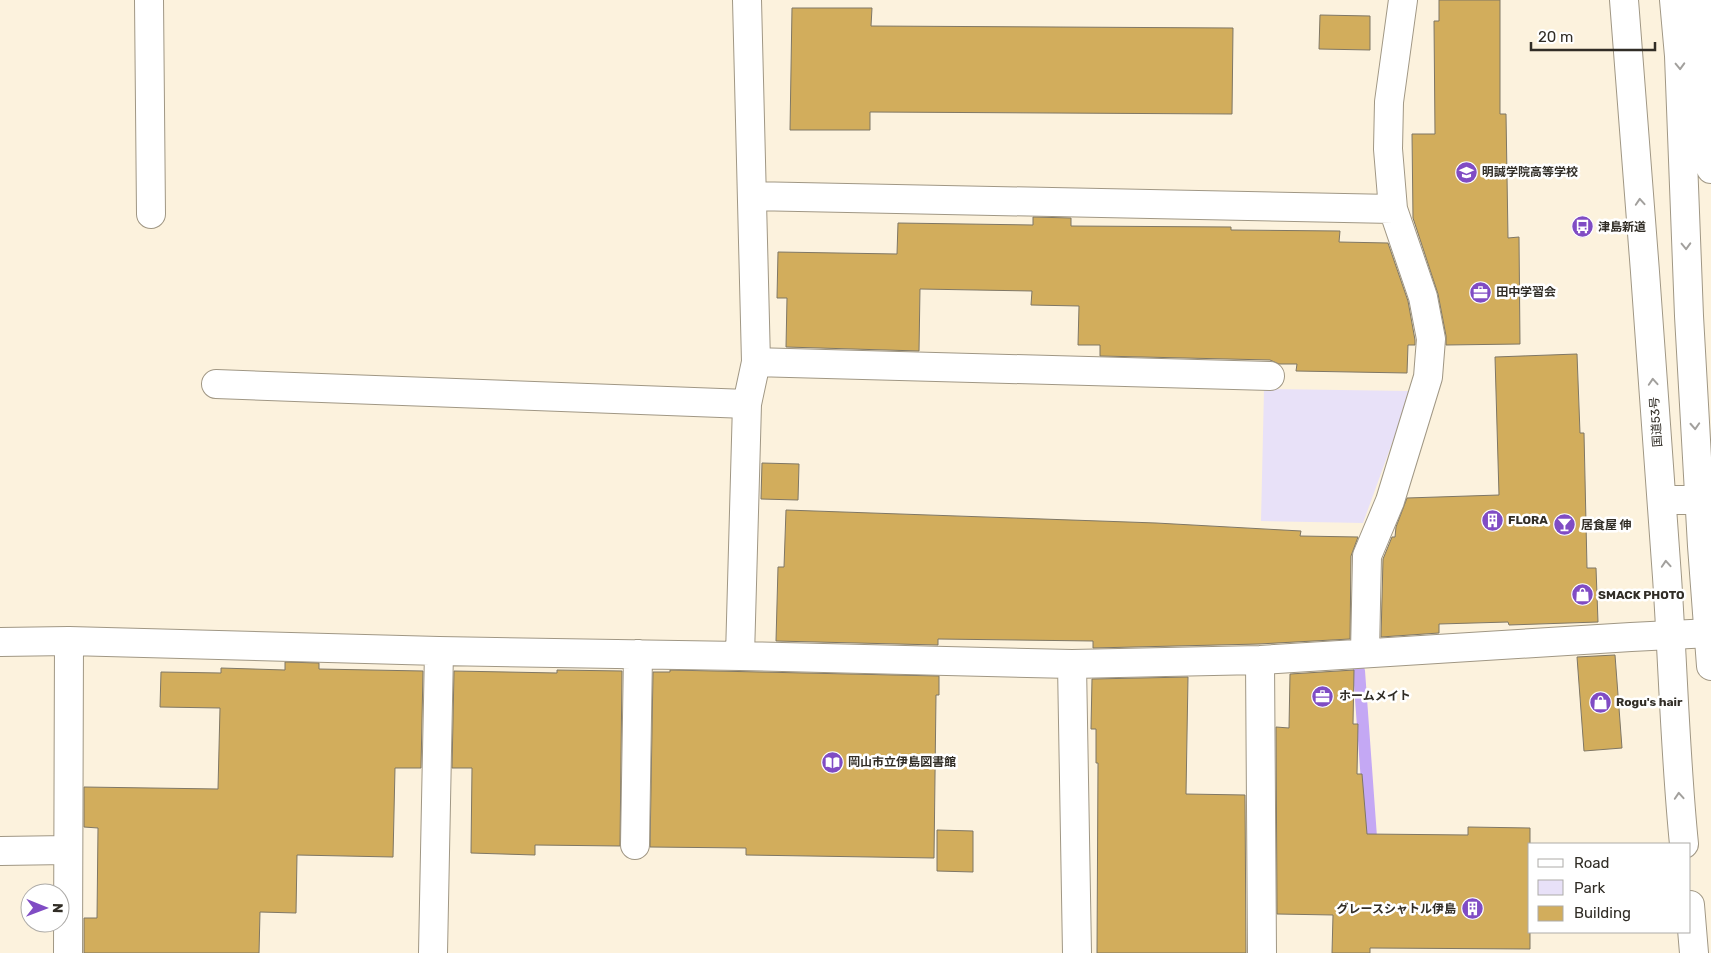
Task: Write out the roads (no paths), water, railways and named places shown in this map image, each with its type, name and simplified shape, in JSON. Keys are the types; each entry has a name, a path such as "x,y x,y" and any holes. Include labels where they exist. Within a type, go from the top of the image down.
{"main road":[{"path":"150,0 151,214"},
{"path":"740,656 747,404 756,362 747,0"},
{"path":"1365,652 1367,556 1390,501 1428,377 1431,339 1422,297 1393,209 1388,149 1389,102 1403,0"},
{"name":"国道53号","path":"1624,0 1662,500 1679,796 1684,843"},
{"path":"1674,0 1679,56 1689,316 1705,500 1711,666"},
{"path":"1702,0 1711,169"},
{"path":"752,196 1393,209"},
{"path":"756,362 1270,376"},
{"path":"216,384 747,404"},
{"path":"1662,500 1705,500"},
{"path":"0,642 69,641 439,651 1072,664 1260,660 1365,652 1710,633"},
{"path":"68,953 69,641"},
{"path":"433,953 439,651"},
{"path":"635,845 638,654"},
{"path":"1260,660 1262,953"},
{"path":"1072,664 1077,953"},
{"path":"0,851 67,850"},
{"path":"1691,917 1694,953"}],"waterway":[{"path":"1359,671 1372,851"}],"place":[{"name":"明誠学院高等学校","path":"1466,172"},
{"name":"津島新道","path":"1582,227"},
{"name":"田中学習会","path":"1480,292"},
{"name":"FLORA","path":"1492,520"},
{"name":"居食屋 伸","path":"1565,525"},
{"name":"SMACK PHOTO","path":"1582,595"},
{"name":"ホームメイト","path":"1323,696"},
{"name":"Rogu's hair","path":"1600,702"},
{"name":"岡山市立伊島図書館","path":"832,762"},
{"name":"グレースシャトル伊島","path":"1472,909"}]}
